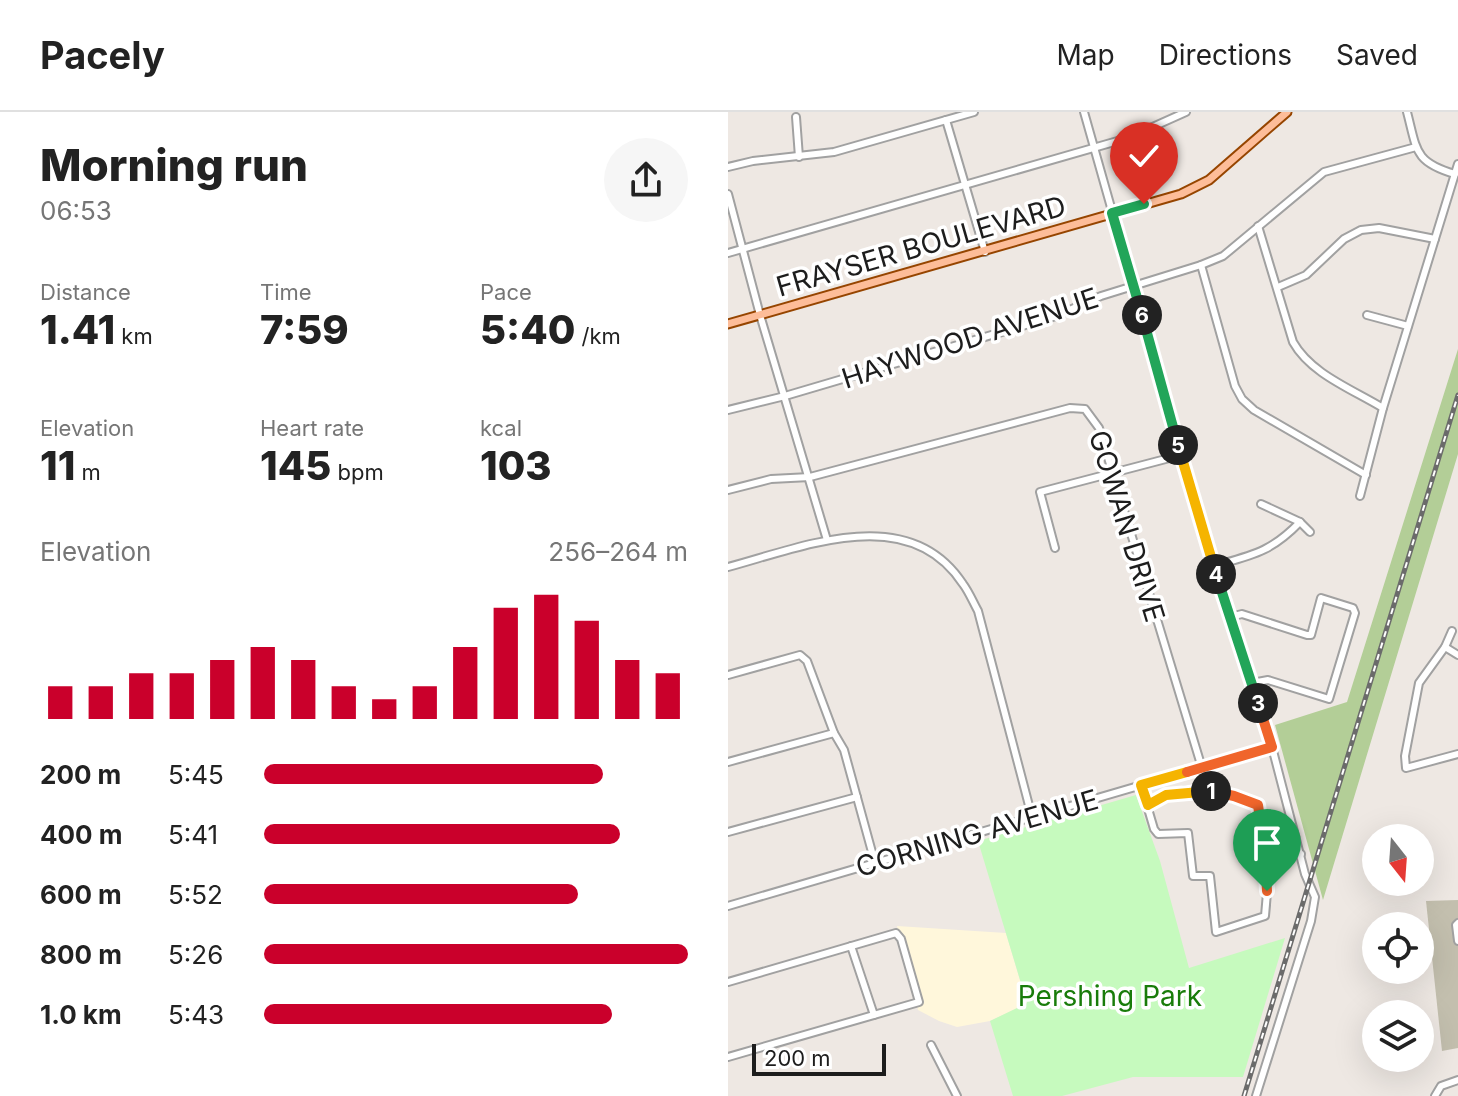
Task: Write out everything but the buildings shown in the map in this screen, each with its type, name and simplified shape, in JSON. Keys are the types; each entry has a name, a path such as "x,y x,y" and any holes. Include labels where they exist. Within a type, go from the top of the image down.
{"main road":[{"name":"FRAYSER BOULEVARD","path":"728,324 985,252 1195,188 1209,180 1287,112"}],"street":[{"path":"728,167 753,161 834,152 974,112"},
{"path":"1084,112 1181,455 1315,897 1311,921 1256,1096"},
{"path":"728,253 1128,138 1186,112"},
{"path":"1407,112 1416,147 1423,160 1432,167 1455,174"},
{"path":"796,117 799,157"},
{"path":"946,120 985,252"},
{"name":"HAYWOOD AVENUE","path":"728,410 1056,316 1101,296 1201,265 1223,256 1324,172 1416,147"},
{"path":"1360,496 1383,408 1458,164"},
{"path":"728,194 760,315 827,540"},
{"path":"1258,226 1293,342 1301,357 1383,408"},
{"path":"1278,287 1306,275 1344,239 1361,230 1379,228 1435,239"},
{"path":"1201,265 1235,386 1242,399 1254,410 1366,475"},
{"path":"1367,315 1408,326"},
{"name":"GOWAN DRIVE","path":"728,490 771,479 810,477 1070,408 1085,409 1099,428 1202,768"},
{"path":"1055,548 1040,492 1181,455"},
{"path":"1261,504 1300,522 1310,532"},
{"path":"1214,566 1263,552 1282,540 1300,522"},
{"path":"728,567 852,534 886,536 909,542 936,556 962,582 978,611 1032,817"},
{"path":"1230,617 1242,614 1311,635 1321,598 1353,608 1355,613 1329,699 1268,680 1252,683"},
{"path":"1452,631 1445,647 1419,683 1405,756 1406,768 1458,754"},
{"path":"1445,647 1458,655"},
{"path":"728,675 800,655 807,661 834,733 844,750 875,863"},
{"path":"728,762 834,733"},
{"name":"CORNING AVENUE","path":"728,906 1272,747"},
{"path":"1141,785 1154,829 1158,834 1188,833 1193,876 1210,876 1216,932 1265,916 1265,854 1258,805 1205,790 1166,795 1148,805"},
{"path":"728,832 857,797"},
{"path":"1265,854 1301,854"},
{"path":"1458,923 1458,941"},
{"path":"728,982 896,933 901,939 919,1002 728,1057"},
{"path":"851,946 874,1015"},
{"path":"931,1045 957,1096"},
{"path":"1435,1096 1441,1086 1458,1080"}],"shaded area":[{"path":"1458,900 1458,1048 1442,1051 1434,976 1434,912 1427,912 1426,901"},
{"path":"897,926 1006,933 1027,1004 990,1021 957,1027 918,1010"}],"green space":[{"path":"1458,349 1458,454 1323,900 1275,725 1347,702"},
{"name":"Pershing Park","path":"1136,795 1160,861 1189,968 1285,938 1243,1077 1133,1077 1062,1096 1013,1096 990,1021 1027,1003 978,841"}],"railway":[{"path":"1244,1096 1458,395"}],"route":[{"path":"1144,204 1112,213 1214,566 1272,747 1141,785 1148,805 1166,795 1205,790 1258,805 1267,891"}]}
